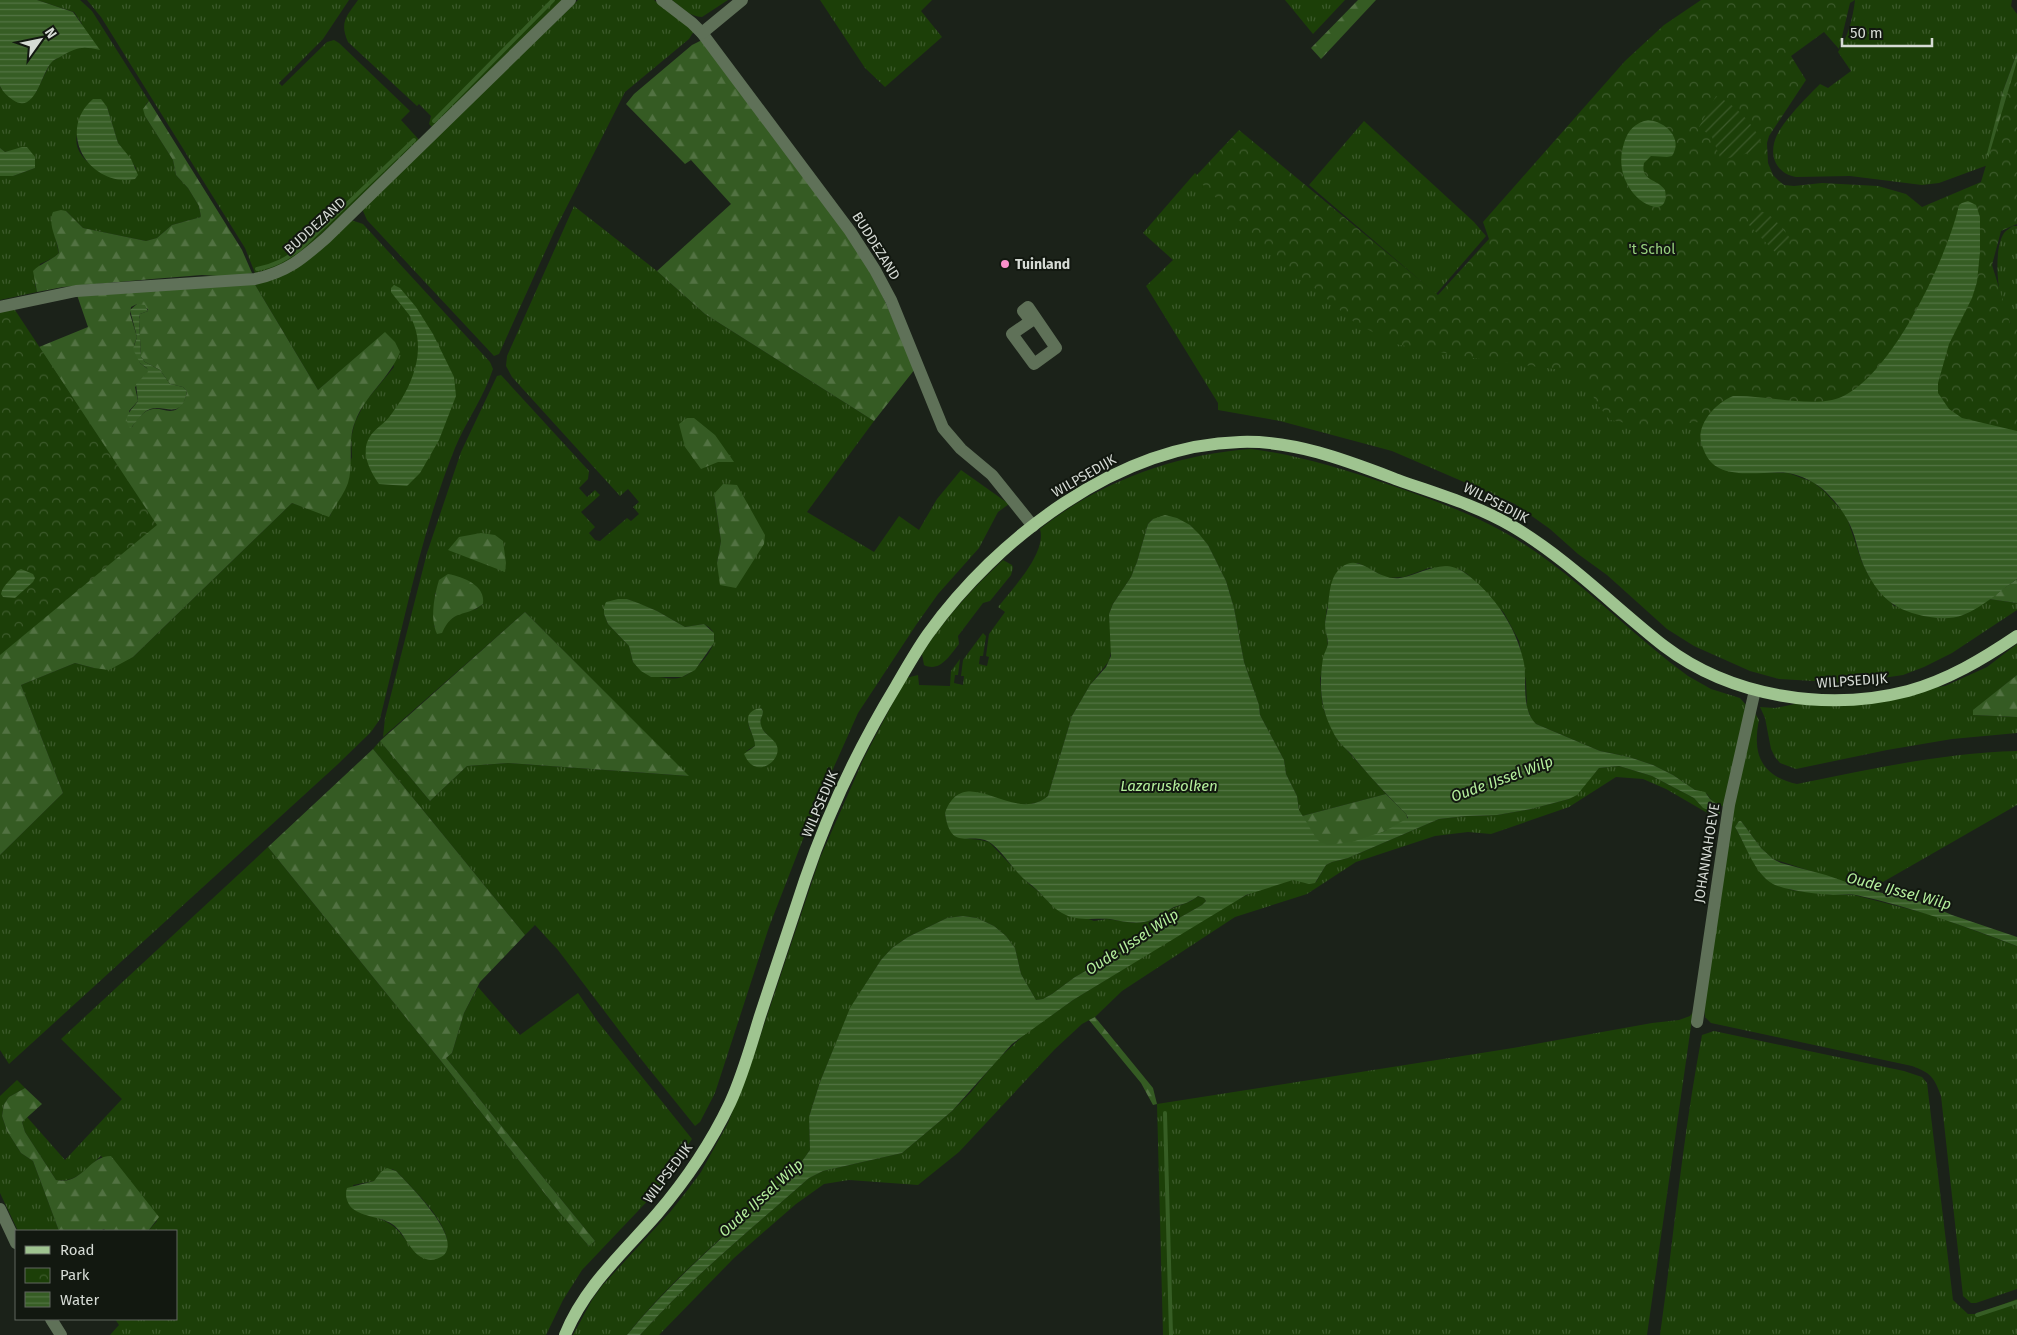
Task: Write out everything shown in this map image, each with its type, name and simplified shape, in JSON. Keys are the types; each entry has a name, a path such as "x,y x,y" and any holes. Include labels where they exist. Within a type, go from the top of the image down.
{"main road":[{"name":"WILPSEDIJK","path":"565,1335 574,1314 594,1283 672,1196 706,1148 721,1121 740,1078 816,850 853,765 876,719 918,650 946,612 984,570 1033,526 1081,492 1134,465 1206,445 1240,442 1289,446 1346,461 1441,494 1476,507 1507,523 1544,546 1668,649 1708,672 1756,690 1802,699 1849,699 1889,695 1923,686 1962,670 2017,636"}],"street":[{"name":"BUDDEZAND","path":"0,307 76,291 255,279 282,272 306,256 326,238 570,0"},
{"name":"BUDDEZAND","path":"662,0 692,22 702,33 850,231 875,270 891,300 943,428 960,449 992,475 1033,526"},
{"path":"702,33 742,0"},
{"name":"JOHANNAHOEVE","path":"1697,1022 1729,805 1756,690"},
{"path":"0,1209 15,1242"},
{"path":"52,1320 61,1335"}],"green space":[{"path":"37,0 80,0 92,11 149,101 146,104 145,116 173,160 176,175 188,188 199,206 201,217 172,225 157,238 146,241 83,228 66,211 53,228 59,253 40,264 35,284 37,292 0,300 0,176 13,176 35,168 27,147 5,152 0,148 0,86 2,90 36,92 51,62 73,49 83,47 82,24 74,12","holes":["107,107 118,143 136,168 136,178 116,177 94,167 85,160 76,142 78,132"]},
{"path":"87,0 349,0 323,39 279,83 282,86 327,42 334,40 410,111 401,120 421,142 289,264 255,273 245,248 101,17"},
{"path":"358,0 564,0 434,129 429,124 431,116 419,104 417,106 348,42 344,24"},
{"path":"578,0 654,0 694,31 689,39 625,92 555,230 499,354 494,356 367,220 363,211 364,206"},
{"path":"672,0 728,0 702,17 698,17"},
{"path":"820,0 932,0 921,11 942,37 885,87 865,68"},
{"path":"1285,0 1345,0 1313,34"},
{"path":"1358,0 1376,0 1321,59 1311,48"},
{"name":"'t Schol","path":"1701,0 1855,0 1850,3 1839,49 1824,32 1791,56 1806,80 1769,136 1767,143 1768,163 1773,175 1784,185 1794,186 1822,183 1878,186 1906,194 1922,207 1981,182 2017,61 2017,224 2001,231 1992,265 2010,323 2017,327 2017,442 1966,440 1927,400 1648,427 1610,420 1596,403 1584,373 1473,358 1395,344 1354,322 1265,246 1195,177 1239,130 1438,295 1489,239 1483,222 1625,61 1664,25"},
{"path":"1855,0 2012,0 2011,6 2017,14 2017,53 2003,91 1993,166 1988,165 1939,183 1922,185 1850,176 1796,177 1789,175 1778,167 1774,156 1774,142 1785,122 1820,84 1828,88 1851,71 1838,52 1850,27"},
{"path":"702,41 847,233 872,272 915,369 874,421 705,314 657,271 731,204 691,160 685,164 626,104 634,94 692,45"},
{"path":"2017,53 2017,160 1993,166 1987,154 2003,91"},
{"path":"1716,96 1736,109 1757,133 1761,140 1753,152 1721,160 1712,137 1699,127"},
{"path":"149,101 242,250 252,273 234,277 202,275 152,279 63,287 37,292 33,271 59,253 51,222 53,212 66,211 83,228 146,241 157,238 172,225 201,217 199,206 188,188 176,175 173,160 145,116 143,109"},
{"path":"1364,121 1474,222 1486,236 1436,294 1309,185"},
{"path":"1195,173 1283,259 1577,367 1696,402 1732,472 1788,473 1813,482 1824,491 1846,515 1862,562 1870,578 1894,606 1963,615 1989,599 2017,603 2017,610 1952,653 1903,675 1849,683 1779,679 1750,671 1694,646 1667,629 1607,575 1578,554 1550,529 1515,504 1392,451 1280,421 1218,410 1218,403 1146,286 1173,260 1143,233"},
{"path":"574,206 657,271 705,314 874,421 807,512 874,552 899,516 919,530 937,499 961,470 1009,504 998,512 979,548 938,594 858,713 812,816 769,927 715,1093 700,1122 695,1126 637,1054 558,950 535,925 525,935 373,749 380,741 430,801 467,766 508,763 688,776 525,612 383,737 385,718 427,553 461,452 497,376 501,375 589,471 588,479 579,488 587,497 595,490 600,495 581,512 595,527 589,533 595,540 600,541 627,518 631,521 639,514 633,507 639,502 628,489 620,496 512,377 506,366 507,356","holes":["714,435 733,462 718,462","714,494 736,588 717,563 721,541","435,593 483,604 476,609 458,614 447,622 434,627","627,599 657,611 685,627 704,624 713,632 714,641 704,660 687,675 674,679 651,677 633,662 629,646 608,624 604,614 604,607","761,708 763,711 760,722 761,728 775,743 746,751 755,746 748,722 749,717"]},
{"path":"1756,211 1761,211 1771,216 1790,238 1775,252 1749,225 1750,217"},
{"path":"351,220 363,224 490,362 493,369 455,448 432,513 413,582 380,719 371,732 337,765 9,1064 0,1050 0,855 63,793 21,685 75,663 94,668 133,657 292,503 330,516 352,457 351,438 355,422 365,402 394,367 385,333 318,390 254,283"},
{"path":"2013,226 2017,226 2017,330 2005,313 1999,290 1997,264 2000,241 2005,232"},
{"path":"254,283 318,390 385,332 395,342 400,352 390,371 359,412 351,437 348,483 329,517 292,503 133,657 109,670 75,663 21,685 63,793 0,855 0,601 137,496 39,347 88,327 77,295","holes":["137,304 148,309 148,311 140,314 139,319 141,357 145,362 160,370 170,384 183,387 187,391 184,401 174,411 157,409 147,411 141,415 132,427 129,411 138,401 135,387 148,374 149,370 140,363 134,345 137,337 130,314 131,307"]},
{"path":"13,307 157,525 0,655 0,310"},
{"path":"687,418 694,418 715,435 734,462 718,462 701,469 685,447 679,424"},
{"path":"1251,449 1320,463 1353,473 1430,499 1490,525 1547,560 1688,676 1711,689 1740,698 1746,705 1725,807 1714,802 1707,794 1695,790 1673,775 1653,765 1629,757 1600,751 1536,724 1532,720 1527,708 1526,682 1519,641 1504,613 1467,574 1459,569 1429,568 1404,577 1387,578 1358,563 1351,563 1327,608 1325,623 1328,645 1320,679 1322,701 1325,713 1337,739 1386,794 1302,816 1297,796 1286,774 1284,760 1260,715 1259,705 1244,662 1234,608 1226,581 1208,545 1190,525 1153,519 1148,524 1131,577 1113,604 1109,614 1112,647 1109,661 1090,685 1072,716 1048,796 1032,804 1014,804 979,793 945,813 947,823 955,835 989,842 1053,906 1094,921 1107,919 1134,923 1145,922 1158,918 1166,911 1191,901 1198,896 1206,901 1075,977 1052,994 1043,999 1036,1000 1021,974 1015,948 1006,936 994,926 977,918 963,916 947,918 908,937 892,948 881,960 850,1009 820,1082 809,1117 810,1150 800,1164 689,1268 646,1312 627,1335 573,1335 602,1286 671,1211 701,1172 728,1123 751,1064 820,858 864,758 906,678 918,675 919,685 950,686 951,671 960,659 958,675 955,675 954,683 963,685 964,676 961,676 963,660 983,633 986,636 983,656 980,656 979,664 987,666 989,657 986,656 989,634 1005,612 998,607 1019,581 1033,559 1041,539 1040,529 1063,512 1087,497 1140,473 1195,457"},
{"path":"723,484 737,485 765,535 764,544 736,588 720,585 717,563 721,541 714,494"},
{"path":"481,533 495,535 503,541 506,563 505,572 448,550 459,537"},
{"path":"1003,560 1012,565 1011,575 990,601 983,603 958,636 959,644 948,658 935,667 924,665 922,654 949,616"},
{"path":"448,574 460,577 477,587 483,597 483,604 455,617 446,625 442,633 437,634 433,607 439,580"},
{"path":"2017,579 2017,603 1989,599"},
{"path":"525,612 689,776 508,763 467,766 430,801 380,741"},
{"path":"2017,644 2017,675 1974,710 1973,715 2017,717 2017,733 1952,739 1796,769 1780,763 1771,749 1765,718 1760,707 1775,708 1795,704 1823,705 1945,686 1987,667"},
{"path":"2017,675 2017,717 1973,715 1973,710"},
{"path":"1755,713 1759,720 1757,743 1758,753 1762,762 1775,775 1797,784 1934,758 2017,751 2017,805 1869,890 1773,859 1761,848 1741,821 1735,827 1764,877 1791,890 1833,895 1854,895 1932,915 2017,946 2017,1289 1976,1303 1971,1303 1963,1296 1941,1096 1931,1076 1912,1066 1711,1023 1705,1017 1704,1007 1732,808"},
{"path":"373,749 525,935 480,982 464,1013 452,1053 446,1058 595,1241 589,1246 560,1213 441,1061 268,847"},
{"path":"1619,766 1652,776 1694,798 1703,808 1720,814 1716,818 1666,789 1643,779 1616,777 1569,807 1491,834 1468,832 1435,836 1356,862 1307,894 1235,917 1122,991 1095,1017 1082,1024 1055,1049 959,1152 918,1185 849,1180 824,1184 796,1204 734,1258 659,1335 640,1335 701,1274 809,1178 823,1171 902,1153 952,1111 971,1092 997,1060 1025,1034 1073,1000 1227,905 1276,883 1293,880 1310,883 1316,882 1326,865 1348,858 1439,819 1497,815 1531,809 1569,799 1599,768"},
{"path":"1386,794 1406,814 1408,820 1390,829 1350,843 1327,845 1319,842 1302,816"},
{"path":"268,847 441,1061 560,1213 589,1246 595,1241 446,1058 452,1053 464,1013 478,987 520,1035 578,993 598,1022 692,1139 656,1192 582,1270 563,1300 546,1335 110,1335 119,1325 116,1320 178,1320 178,1230 149,1230 157,1221 101,1156 75,1177 63,1181 56,1180 25,1132 22,1122 27,1117 65,1160 122,1099 61,1039","holes":["392,1169 418,1194 439,1221 447,1239 405,1239 390,1224 359,1212 353,1185 374,1181"]},
{"path":"1693,1012 1647,1335 1163,1335 1157,1104 1679,1020 1690,1016"},
{"path":"1095,1017 1153,1088 1157,1104 1153,1105 1141,1083 1089,1020"},
{"path":"1714,1031 1904,1071 1922,1077 1927,1083 1953,1300 1968,1314 1977,1314 2017,1299 2017,1335 1660,1335 1695,1072 1702,1035"},
{"path":"17,1080 25,1088 9,1097 4,1104 2,1116 7,1131 21,1153 33,1161 59,1230 18,1230 0,1193 0,1096"},
{"path":"25,1088 42,1104 22,1122 25,1132 56,1180 65,1181 72,1179 96,1161 103,1157 111,1156 159,1217 149,1230 59,1230 33,1161 21,1153 7,1131 2,1116 4,1104 9,1097"}],"water":[{"path":"0,0 37,0 73,12 100,50 80,48 56,59 47,68 32,98 27,102 21,103 13,100 5,94 0,86"},
{"path":"93,99 101,99 107,107 118,143 131,159 138,175 135,179 119,180 104,175 92,166 83,155 78,141 77,127 82,112"},
{"path":"1648,120 1666,127 1671,132 1676,143 1672,156 1651,156 1644,163 1643,169 1647,177 1665,190 1665,201 1660,206 1651,206 1641,201 1632,191 1624,178 1621,162 1624,143 1628,134 1636,125"},
{"path":"27,147 35,157 35,168 13,176 0,176 0,148 5,152"},
{"path":"1968,201 1976,205 1980,217 1980,252 1977,282 1972,298 1949,344 1938,383 1938,393 1949,409 1962,418 2017,431 2017,579 1970,612 1955,617 1938,618 1907,611 1881,594 1863,564 1852,528 1842,511 1825,491 1803,477 1793,474 1742,473 1730,472 1720,468 1711,462 1705,453 1700,434 1709,414 1718,405 1733,396 1821,402 1832,400 1853,391 1874,372 1912,318 1942,255 1953,228 1959,205"},
{"path":"394,285 400,288 416,307 433,334 454,377 456,396 439,440 420,473 407,486 379,484 369,467 366,454 366,448 371,435 388,419 405,394 415,369 418,355 415,329 410,316 391,292 391,288"},
{"path":"137,304 145,305 148,311 140,314 139,318 141,357 145,362 160,370 170,384 183,387 187,391 185,400 177,409 150,409 130,428 127,417 138,401 136,384 148,372 147,368 140,363 133,349 137,337 130,310"},
{"name":"Lazaruskolken","path":"1165,515 1177,518 1190,525 1199,534 1208,545 1226,581 1234,608 1244,662 1259,705 1260,715 1284,760 1286,774 1297,796 1299,810 1320,842 1328,845 1352,842 1385,831 1408,818 1341,744 1329,723 1323,705 1321,677 1323,658 1328,644 1325,623 1330,588 1334,577 1341,567 1353,563 1365,566 1392,578 1400,578 1441,566 1457,568 1465,573 1476,581 1495,601 1516,637 1524,663 1526,703 1531,718 1536,724 1600,751 1629,757 1653,765 1673,775 1695,790 1705,792 1710,799 1720,806 1720,814 1703,808 1694,798 1652,776 1619,766 1599,768 1577,795 1569,799 1531,809 1497,815 1439,819 1348,858 1326,865 1315,883 1309,884 1293,880 1246,895 1073,1000 1012,1044 952,1111 902,1153 823,1171 809,1178 701,1274 640,1335 627,1335 668,1290 800,1164 810,1150 809,1117 820,1082 850,1008 881,960 892,948 908,937 947,918 963,916 977,918 994,926 1006,936 1015,948 1021,974 1036,1000 1043,999 1075,977 1206,901 1198,896 1152,920 1140,923 1110,919 1080,919 1068,916 1050,904 992,844 984,840 963,839 952,833 945,813 953,798 964,792 977,792 1020,804 1035,803 1048,796 1072,716 1090,685 1106,667 1111,656 1109,614 1113,604 1131,577 1148,524 1153,519"},
{"path":"21,569 33,574 35,578 33,582 15,598 3,597 1,594 4,587 17,571"},
{"path":"627,599 638,603 657,611 685,627 704,624 714,633 714,643 695,670 682,677 651,677 641,671 633,662 629,646 608,624 604,614 606,602"},
{"path":"761,708 763,711 760,721 762,728 774,741 778,749 772,762 759,767 751,764 744,754 755,746 748,719 749,714"},
{"path":"1741,821 1761,848 1773,859 1781,863 1826,875 1869,890 1919,901 1952,915 2017,937 2017,946 1897,905 1856,895 1802,892 1773,884 1766,879 1751,858 1735,827"},
{"path":"387,1168 396,1171 432,1211 446,1236 448,1247 444,1255 430,1260 420,1256 415,1253 392,1224 354,1210 350,1206 346,1197 347,1188 374,1181"}],"waterway":[{"path":"434,121 553,0"},
{"path":"257,269 280,262 300,249 414,140"},
{"path":"1165,1113 1171,1335"},
{"path":"1977,1315 2017,1302"}],"place":[{"name":"Tuinland","path":"1005,264"}],"water label":[{"name":"Oude IJssel Wilp","path":"1502,779"},
{"name":"Oude IJssel Wilp","path":"1899,891"},
{"name":"Oude IJssel Wilp","path":"1132,942"},
{"name":"Oude IJssel Wilp","path":"761,1198"}]}
